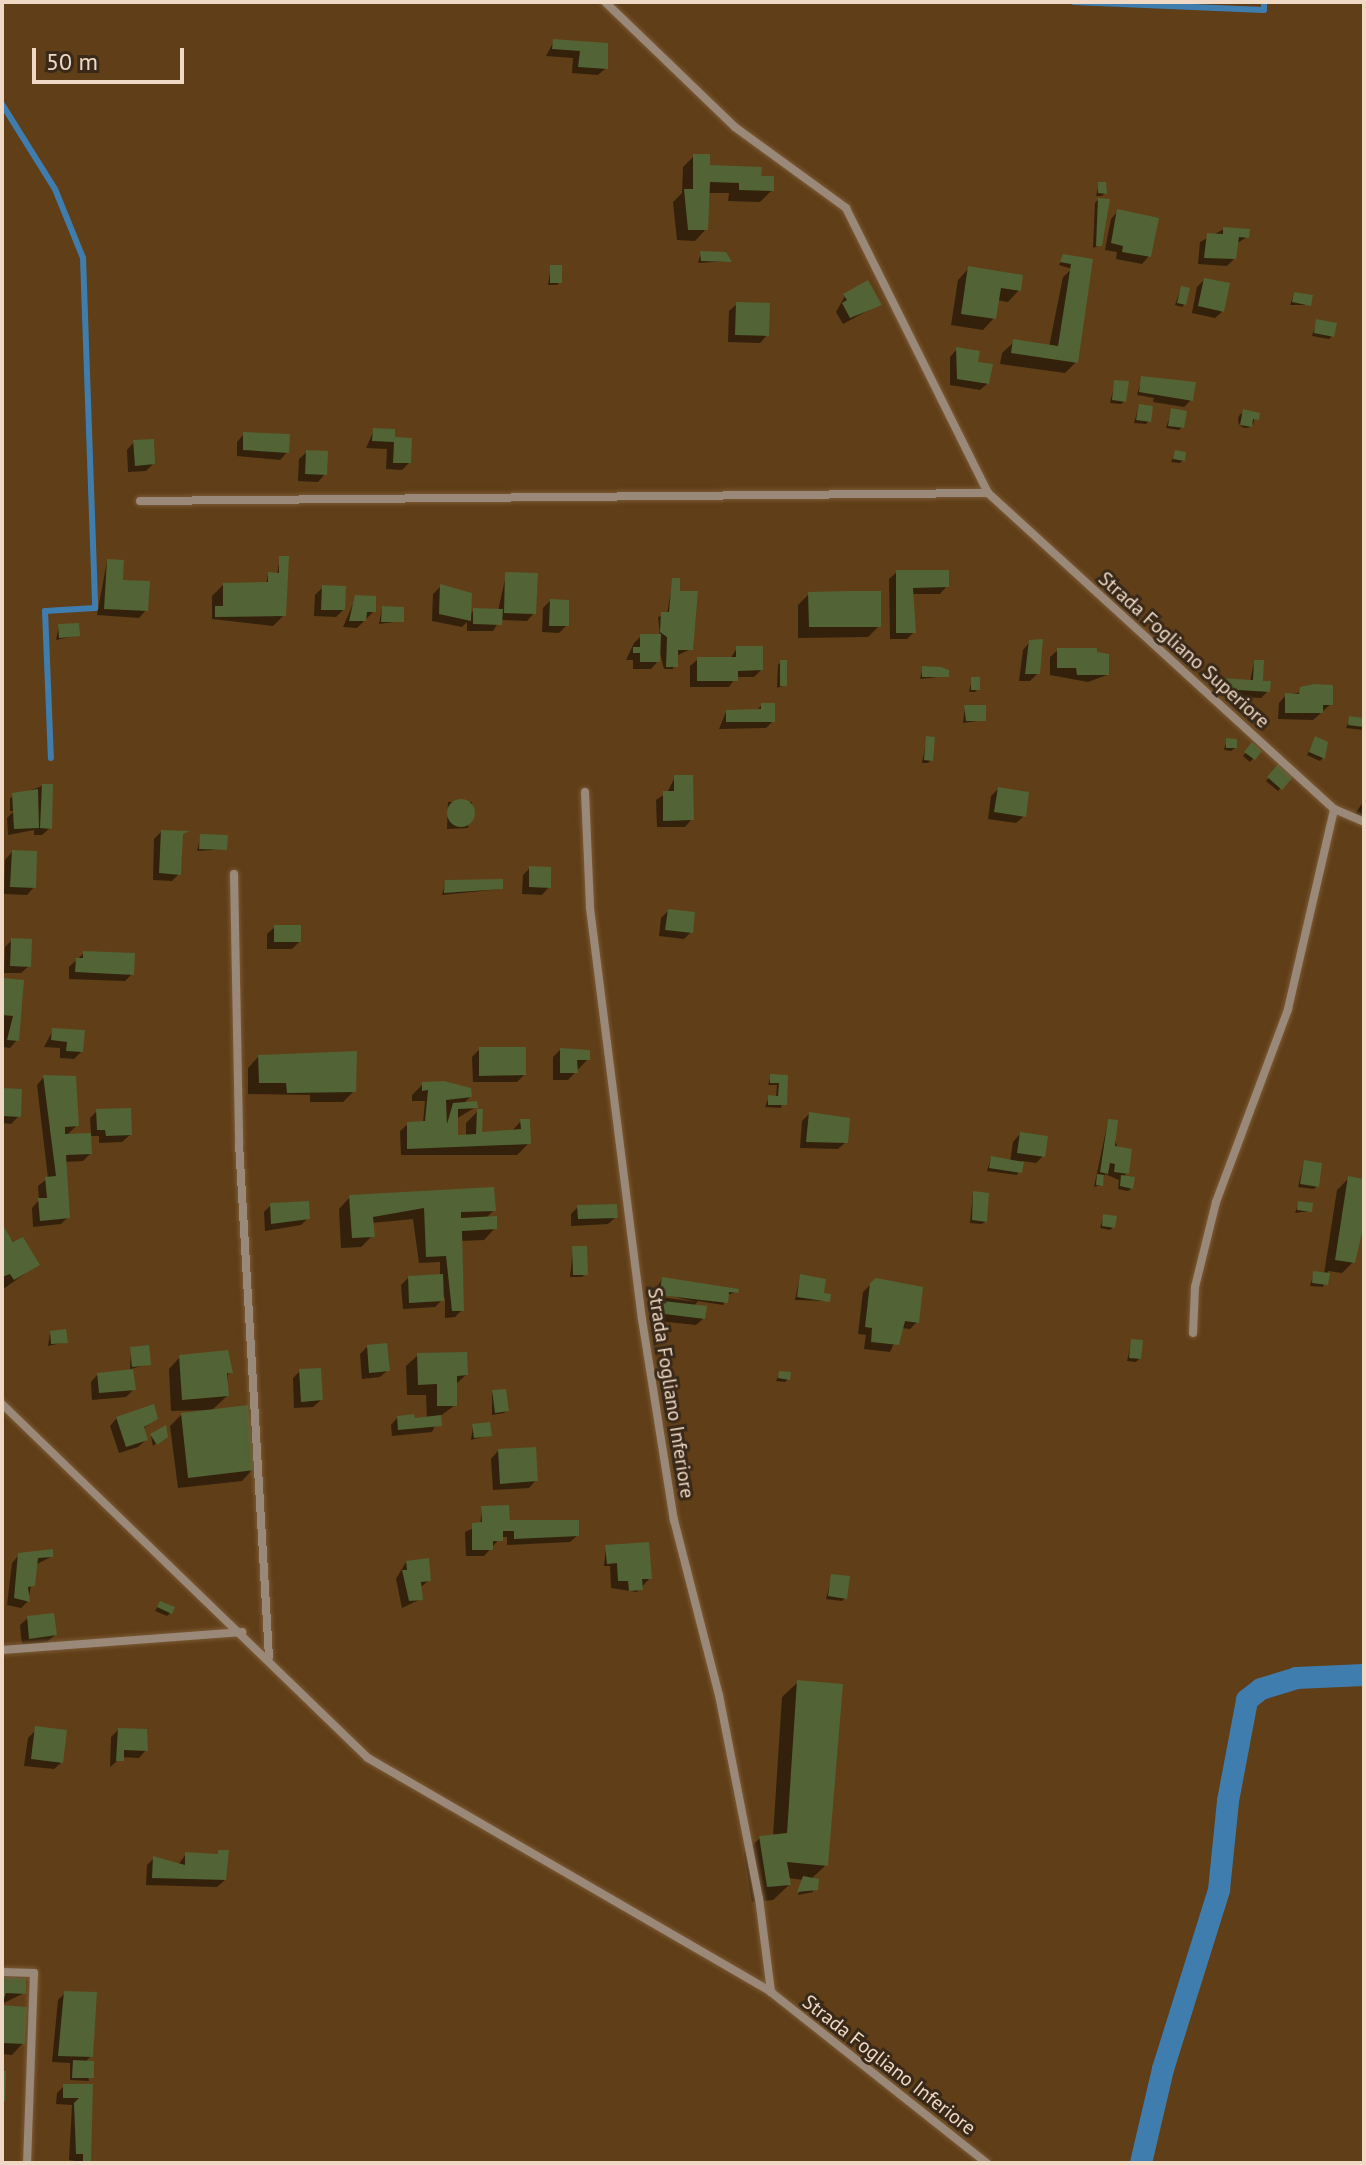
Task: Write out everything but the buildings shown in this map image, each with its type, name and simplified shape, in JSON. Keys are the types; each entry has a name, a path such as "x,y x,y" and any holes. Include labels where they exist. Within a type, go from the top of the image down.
{"street":[{"path":"140,501 988,493 846,208 735,127 605,2"},
{"name":"Strada Fogliano Superiore","path":"988,493 1334,809 1364,822"},
{"name":"Strada Fogliano Inferiore","path":"585,792 590,908 642,1319 674,1520 719,1695 759,1898 771,1992"},
{"path":"1193,1333 1195,1287 1216,1202 1288,1009 1334,809"},
{"path":"234,874 239,1143 269,1657"},
{"name":"Strada Fogliano Inferiore","path":"2,1404 269,1657 368,1758 771,1992 987,2163"},
{"path":"2,1650 242,1632"},
{"path":"2,1972 34,1973 27,2163"}],"waterway":[{"path":"1074,2 1264,10 1264,2"},
{"path":"2,104 55,189 83,258 95,608 45,611 51,758"},
{"path":"1141,2163 1163,2069 1219,1890 1228,1801 1247,1700 1261,1689 1296,1678 1364,1675"}]}
